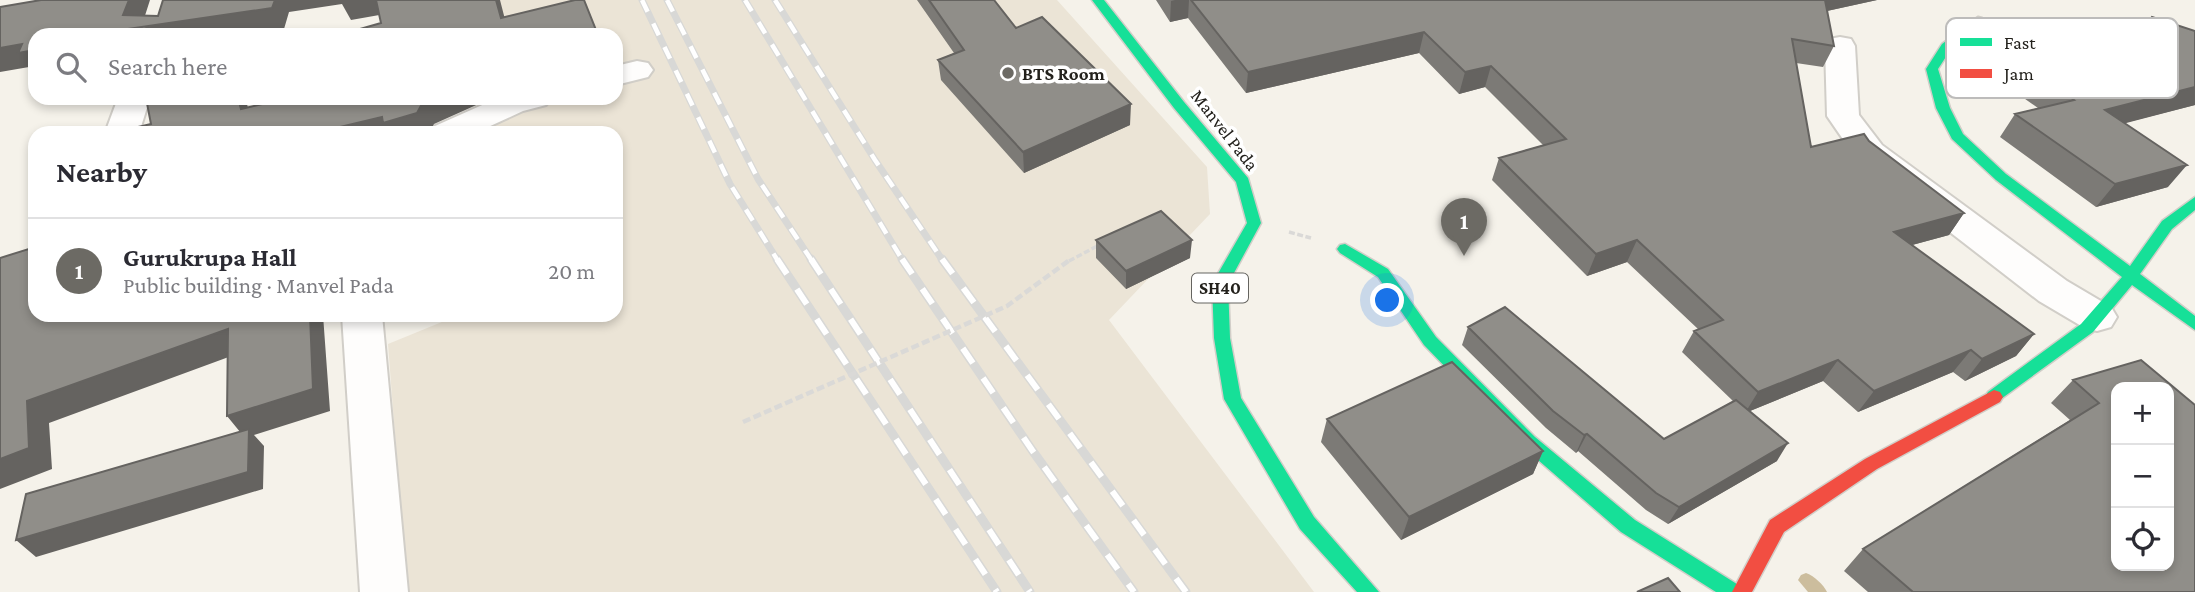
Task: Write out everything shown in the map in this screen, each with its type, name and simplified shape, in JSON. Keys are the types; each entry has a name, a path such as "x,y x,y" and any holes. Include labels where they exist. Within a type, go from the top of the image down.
{"street":[{"name":"Manvel Pada","path":"1098,0 1178,105 1242,181 1254,223"},
{"path":"1840,46 1843,116 1870,153 2053,291 2096,317"},
{"path":"1946,47 1932,69 1943,108 1957,136 2001,177 2195,324"},
{"path":"124,126 132,105"},
{"path":"463,126 510,105"},
{"path":"1742,592 1777,526 1871,464 1986,403 2087,328 2131,276 2167,225 2195,202"},
{"name":"SH40","path":"1254,223 1220,284 1222,338 1233,399 1307,523 1369,592"},
{"path":"1345,249 1383,273 1430,341 1529,442 1628,526 1733,592"},
{"path":"363,322 384,592"}],"path":[{"path":"1254,223 1345,249"},
{"path":"743,422 1007,306 1074,257 1111,239"}],"shaded area":[{"path":"482,0 1057,0 1207,167 1210,214 1109,320 1314,592 407,592 388,344 442,322 623,322 623,126 464,126 463,113 495,105 623,105 623,28 487,28"}],"building":[{"path":"41,0 129,0 123,15 158,16 163,0 275,0 272,8 135,28 28,28 28,51 18,53 22,44 0,48 0,7"},
{"path":"376,0 496,0 501,18 584,0 595,28 364,28 381,23"},
{"path":"929,0 994,0 1016,28 1042,17 1131,104 1023,152 938,60 964,50"},
{"path":"1191,0 1825,0 1834,46 1792,39 1811,147 1864,134 1869,141 1964,213 1894,232 2034,334 1982,359 1971,350 1874,391 1838,360 1758,392 1694,331 1723,320 1637,240 1596,254 1499,158 1566,139 1491,66 1465,72 1424,32 1248,72"},
{"path":"2178,25 2195,31 2195,87 2178,91"},
{"path":"2071,98 2152,98 2105,110 2187,165 2115,184 2015,114 2074,100"},
{"path":"147,105 240,105 241,109 258,105 421,105 417,113 383,123 382,117 344,126 142,126 151,124"},
{"path":"1161,211 1192,240 1126,271 1096,240"},
{"path":"28,249 28,322 310,322 313,389 227,416 228,329 27,401 29,448 0,459 0,258"},
{"path":"1505,307 1664,439 1736,400 1788,443 1679,507 1656,493 1587,434 1584,435 1553,411 1468,327"},
{"path":"2141,360 2167,382 2111,382 2111,571 2174,571 2174,388 2195,405 2195,592 1913,592 1863,549 2099,403 2073,380"},
{"path":"1452,362 1543,451 1409,517 1327,419"},
{"path":"249,429 248,472 16,540 26,494"},
{"path":"1668,578 1680,592 1637,592"}],"waterway":[{"path":"1806,580 1819,592"}],"railway":[{"path":"642,0 730,184 778,261"},
{"path":"667,0 758,179 812,261"},
{"path":"745,0 903,261"},
{"path":"775,0 875,160 943,261"},
{"path":"777,259 997,592"},
{"path":"811,259 1030,592"},
{"path":"902,259 1032,450 1134,592"},
{"path":"942,259 1186,592"}],"traffic: fast":[{"path":"1098,0 1179,105 1243,181 1254,223 1220,284 1222,338 1233,399 1307,523 1369,592"},
{"path":"1946,47 1932,69 1943,108 1957,136 2001,177 2195,324"},
{"path":"1994,397 2087,328 2131,276 2167,225 2195,202"},
{"path":"1345,249 1383,273 1430,341 1529,442 1628,526 1733,592"}],"traffic: jam":[{"path":"1742,592 1777,526 1871,464 1994,397"}],"place":[{"name":"BTS Room","path":"1008,73"},
{"name":"Gurukrupa Hall","path":"1464,256"}]}
